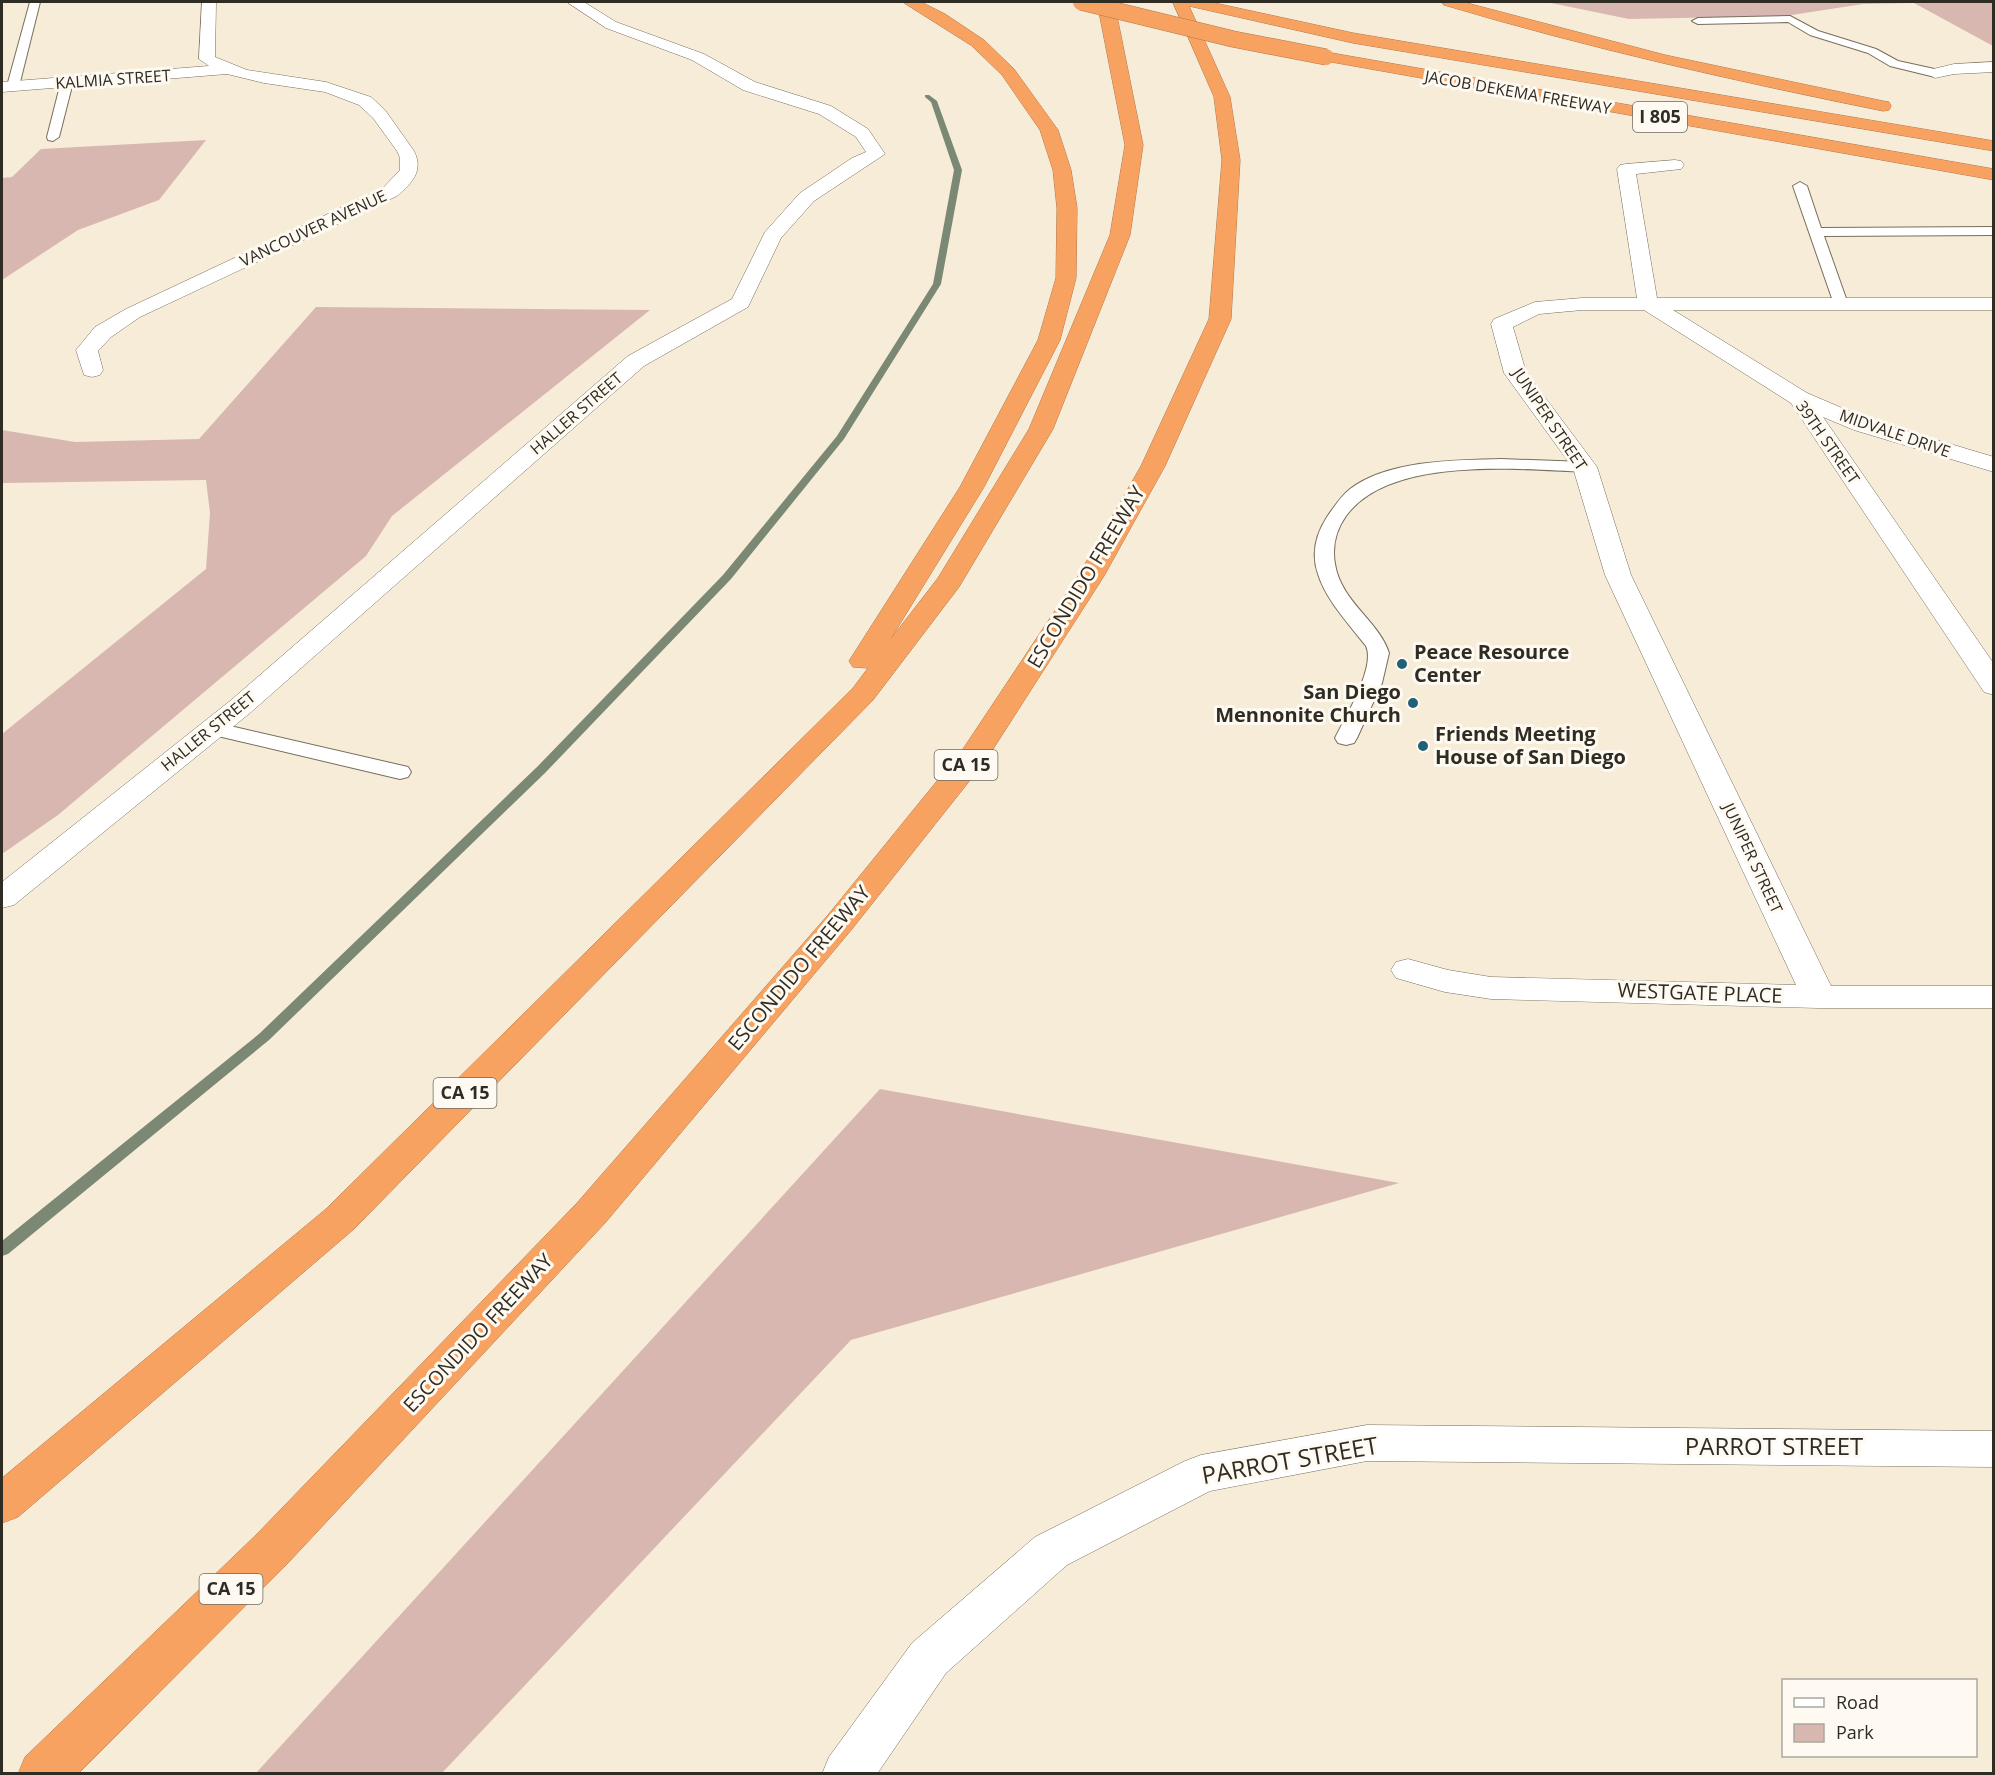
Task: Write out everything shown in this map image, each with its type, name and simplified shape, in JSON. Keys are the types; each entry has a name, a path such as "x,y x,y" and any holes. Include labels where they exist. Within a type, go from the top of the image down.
{"highway":[{"path":"764,790 870,652 972,487 1049,340 1066,278 1067,208 1062,170 1049,130 1008,72 978,43 940,17 910,2"},
{"name":"JACOB DEKEMA FREEWAY","path":"1081,2 1233,39 1326,57 1994,175"},
{"name":"CA 15","path":"2,1504 339,1219 764,790 863,694 950,581 1041,429 1120,235 1134,145 1110,21 1104,2"},
{"name":"ESCONDIDO FREEWAY","path":"43,1773 272,1549 591,1213 840,922 975,754 1091,576 1153,466 1220,319 1231,160 1222,97 1180,2"},
{"name":"JACOB DEKEMA FREEWAY","path":"1192,2 1353,38 1994,146"},
{"path":"1449,2 1694,68 1897,109"}],"street":[{"path":"209,2 207,59 225,70"},
{"name":"HALLER STREET","path":"2,897 213,728 636,361 741,303 772,236 807,197 858,162 876,154 862,133 825,110 749,86 698,57 611,25 574,2"},
{"path":"1935,73 1994,67"},
{"name":"KALMIA STREET","path":"7,87 225,70"},
{"name":"VANCOUVER AVENUE","path":"92,370 87,350 103,332 133,313 390,192 407,179 410,166 406,150 367,102 329,87 225,70"},
{"path":"1648,304 1626,169 1675,165"},
{"name":"JUNIPER STREET","path":"1819,997 1618,575 1585,467 1515,373 1502,324 1535,308 1582,304 1994,304"},
{"name":"39TH STREET","path":"1648,304 1798,398 1994,686"},
{"name":"MIDVALE DRIVE","path":"1798,398 1862,425 1994,465"},
{"name":"WESTGATE PLACE","path":"1408,970 1445,981 1491,988 1819,997 1994,998"},
{"name":"PARROT STREET","path":"847,1773 929,1658 1051,1551 1201,1474 1367,1443 1994,1449"}],"lane":[{"path":"7,87 35,2"},
{"path":"1698,21 1790,20 1814,33 1872,51 1894,64 1935,73"},
{"path":"52,137 67,82"},
{"path":"1800,186 1840,304"},
{"path":"1816,232 1994,231"},
{"path":"1346,738 1378,664 1379,650 1332,585 1325,566 1324,544 1328,527 1343,507 1359,490 1387,477 1438,468 1514,463 1585,467"},
{"path":"213,728 400,772"}],"green space":[{"path":"1546,2 1993,2 1993,46 1914,3 1863,4 1785,16 1629,19"},
{"path":"206,140 159,200 78,230 2,280 2,178 12,177 41,149"},
{"path":"316,307 650,310 392,516 366,556 58,815 2,854 2,734 206,569 210,513 206,480 2,483 2,430 75,442 199,439"},
{"path":"880,1089 1399,1183 851,1340 442,1773 256,1773"}],"waterway":[{"path":"2,1250 264,1037 541,770 727,577 841,437 937,284 958,170 934,101 927,96"}],"place":[{"name":"Peace Resource Center","path":"1402,664"},
{"name":"San Diego Mennonite Church","path":"1413,703"},
{"name":"Friends Meeting House of San Diego","path":"1423,746"}]}
